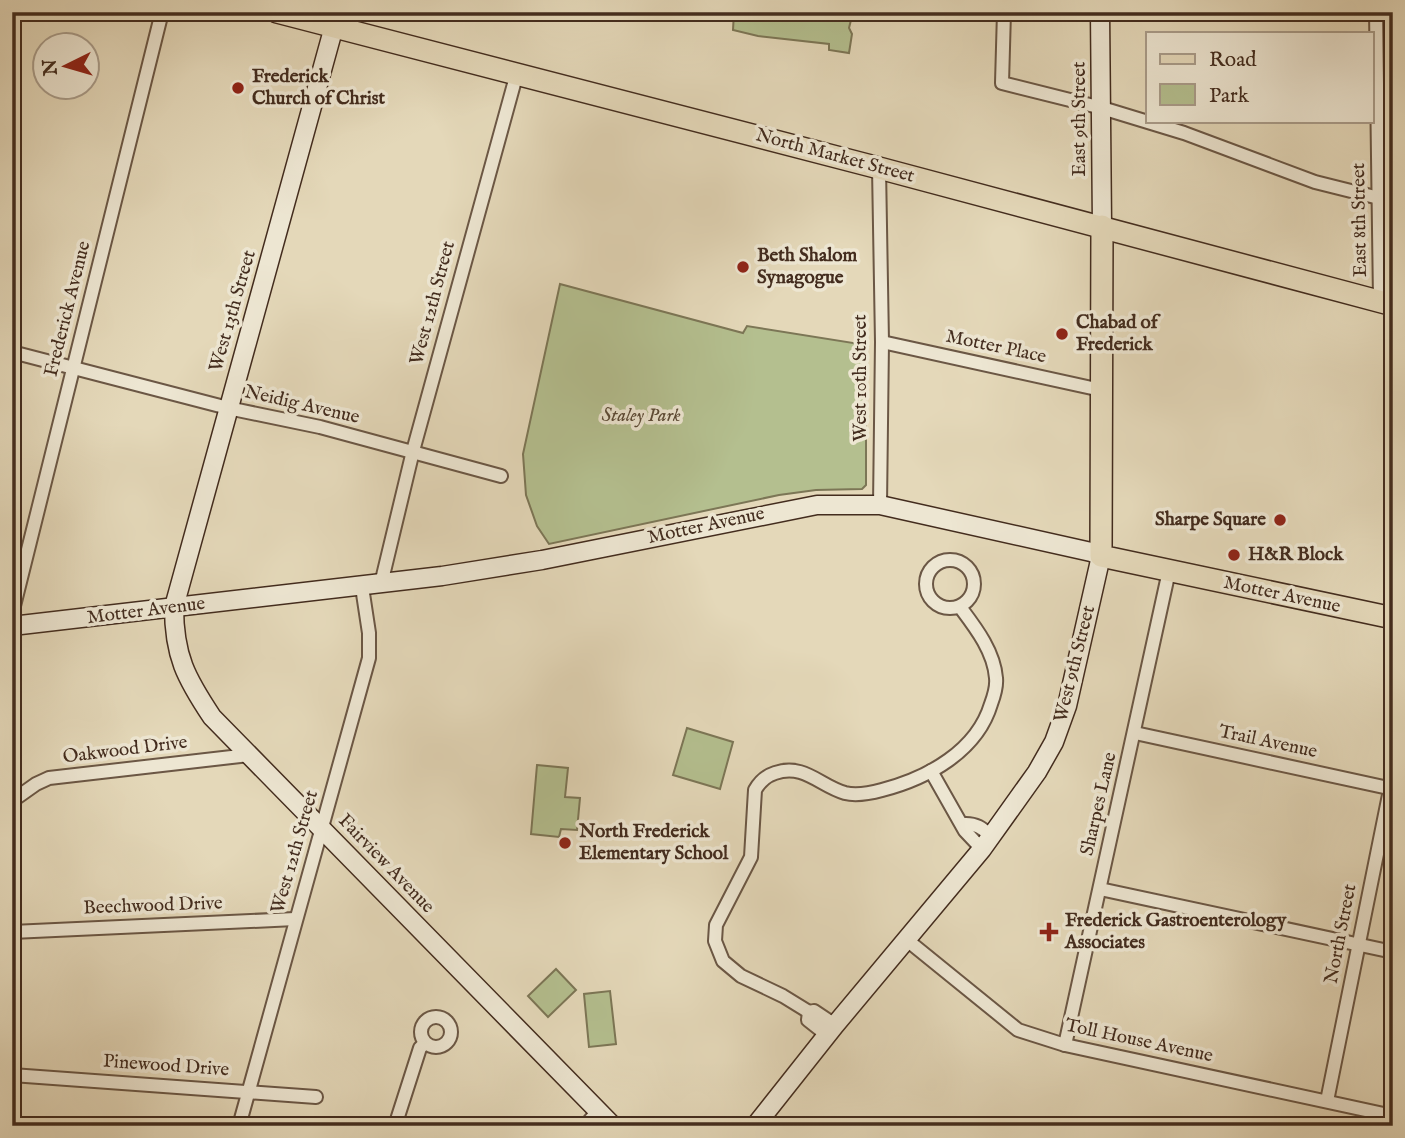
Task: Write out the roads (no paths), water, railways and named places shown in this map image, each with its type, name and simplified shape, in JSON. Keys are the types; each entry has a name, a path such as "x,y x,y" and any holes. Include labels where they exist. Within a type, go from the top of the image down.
{"main road":[{"name":"North Market Street","path":"277,12 336,19 517,73 1386,303"},
{"name":"West 9th Street","path":"1101,556 1102,226"},
{"name":"Motter Avenue","path":"1101,556 1393,618"}],"street":[{"name":"Frederick Avenue","path":"12,614 162,12"},
{"path":"1004,12 1002,83 1146,122"},
{"name":"East 9th Street","path":"1100,12 1102,226"},
{"name":"East 8th Street","path":"1376,12 1379,198 1386,303"},
{"name":"West 13th Street","path":"173,607 336,19"},
{"name":"West 12th Street","path":"381,584 413,451 517,73"},
{"path":"1147,122 1315,182 1379,198"},
{"path":"1378,158 1393,158"},
{"name":"West 10th Street","path":"879,168 882,342 880,505"},
{"name":"Motter Place","path":"882,342 1101,390"},
{"name":"Neidig Avenue","path":"12,352 228,408 320,427 501,476"},
{"name":"Motter Avenue","path":"12,626 362,587 542,560 817,505 880,505 1101,556"},
{"name":"West 9th Street","path":"755,1126 987,843 1037,772 1054,742 1067,706 1101,556"},
{"name":"Sharpes Lane","path":"1065,1045 1169,571"},
{"name":"West 12th Street","path":"239,1126 369,658 369,634 362,587"},
{"name":"Fairview Avenue","path":"173,607 178,651 189,683 212,717 606,1121"},
{"path":"831,1030 814,1011 808,1012 783,996 741,976 723,961 715,941 716,925 751,856 755,789 764,779 783,771 807,773 842,792 861,794 881,791 931,771 973,740 985,721 995,690 996,677 981,635 960,607"},
{"name":"Trail Avenue","path":"1135,733 1392,789"},
{"name":"Oakwood Drive","path":"12,801 36,783 49,778 249,755"},
{"path":"931,771 963,824 980,826 987,843"},
{"name":"North Street","path":"1326,1101 1393,775"},
{"path":"1100,889 1393,952"},
{"name":"Beechwood Drive","path":"12,932 295,919"},
{"name":"Toll House Avenue","path":"907,940 1018,1030 1065,1045 1393,1116"},
{"path":"395,1126 420,1048 425,1043"},
{"name":"Pinewood Drive","path":"12,1075 316,1097"},
{"path":"585,1126 606,1121"}],"place":[{"name":"Frederick Church of Christ","path":"238,88"},
{"name":"Beth Shalom Synagogue","path":"743,267"},
{"name":"Chabad of Frederick","path":"1062,334"},
{"name":"Sharpe Square","path":"1280,520"},
{"name":"H&R Block","path":"1234,555"},
{"name":"North Frederick Elementary School","path":"565,843"},
{"name":"Frederick Gastroenterology Associates","path":"1049,932"}],"park label":[{"name":"Staley Park","path":"641,416"}]}
